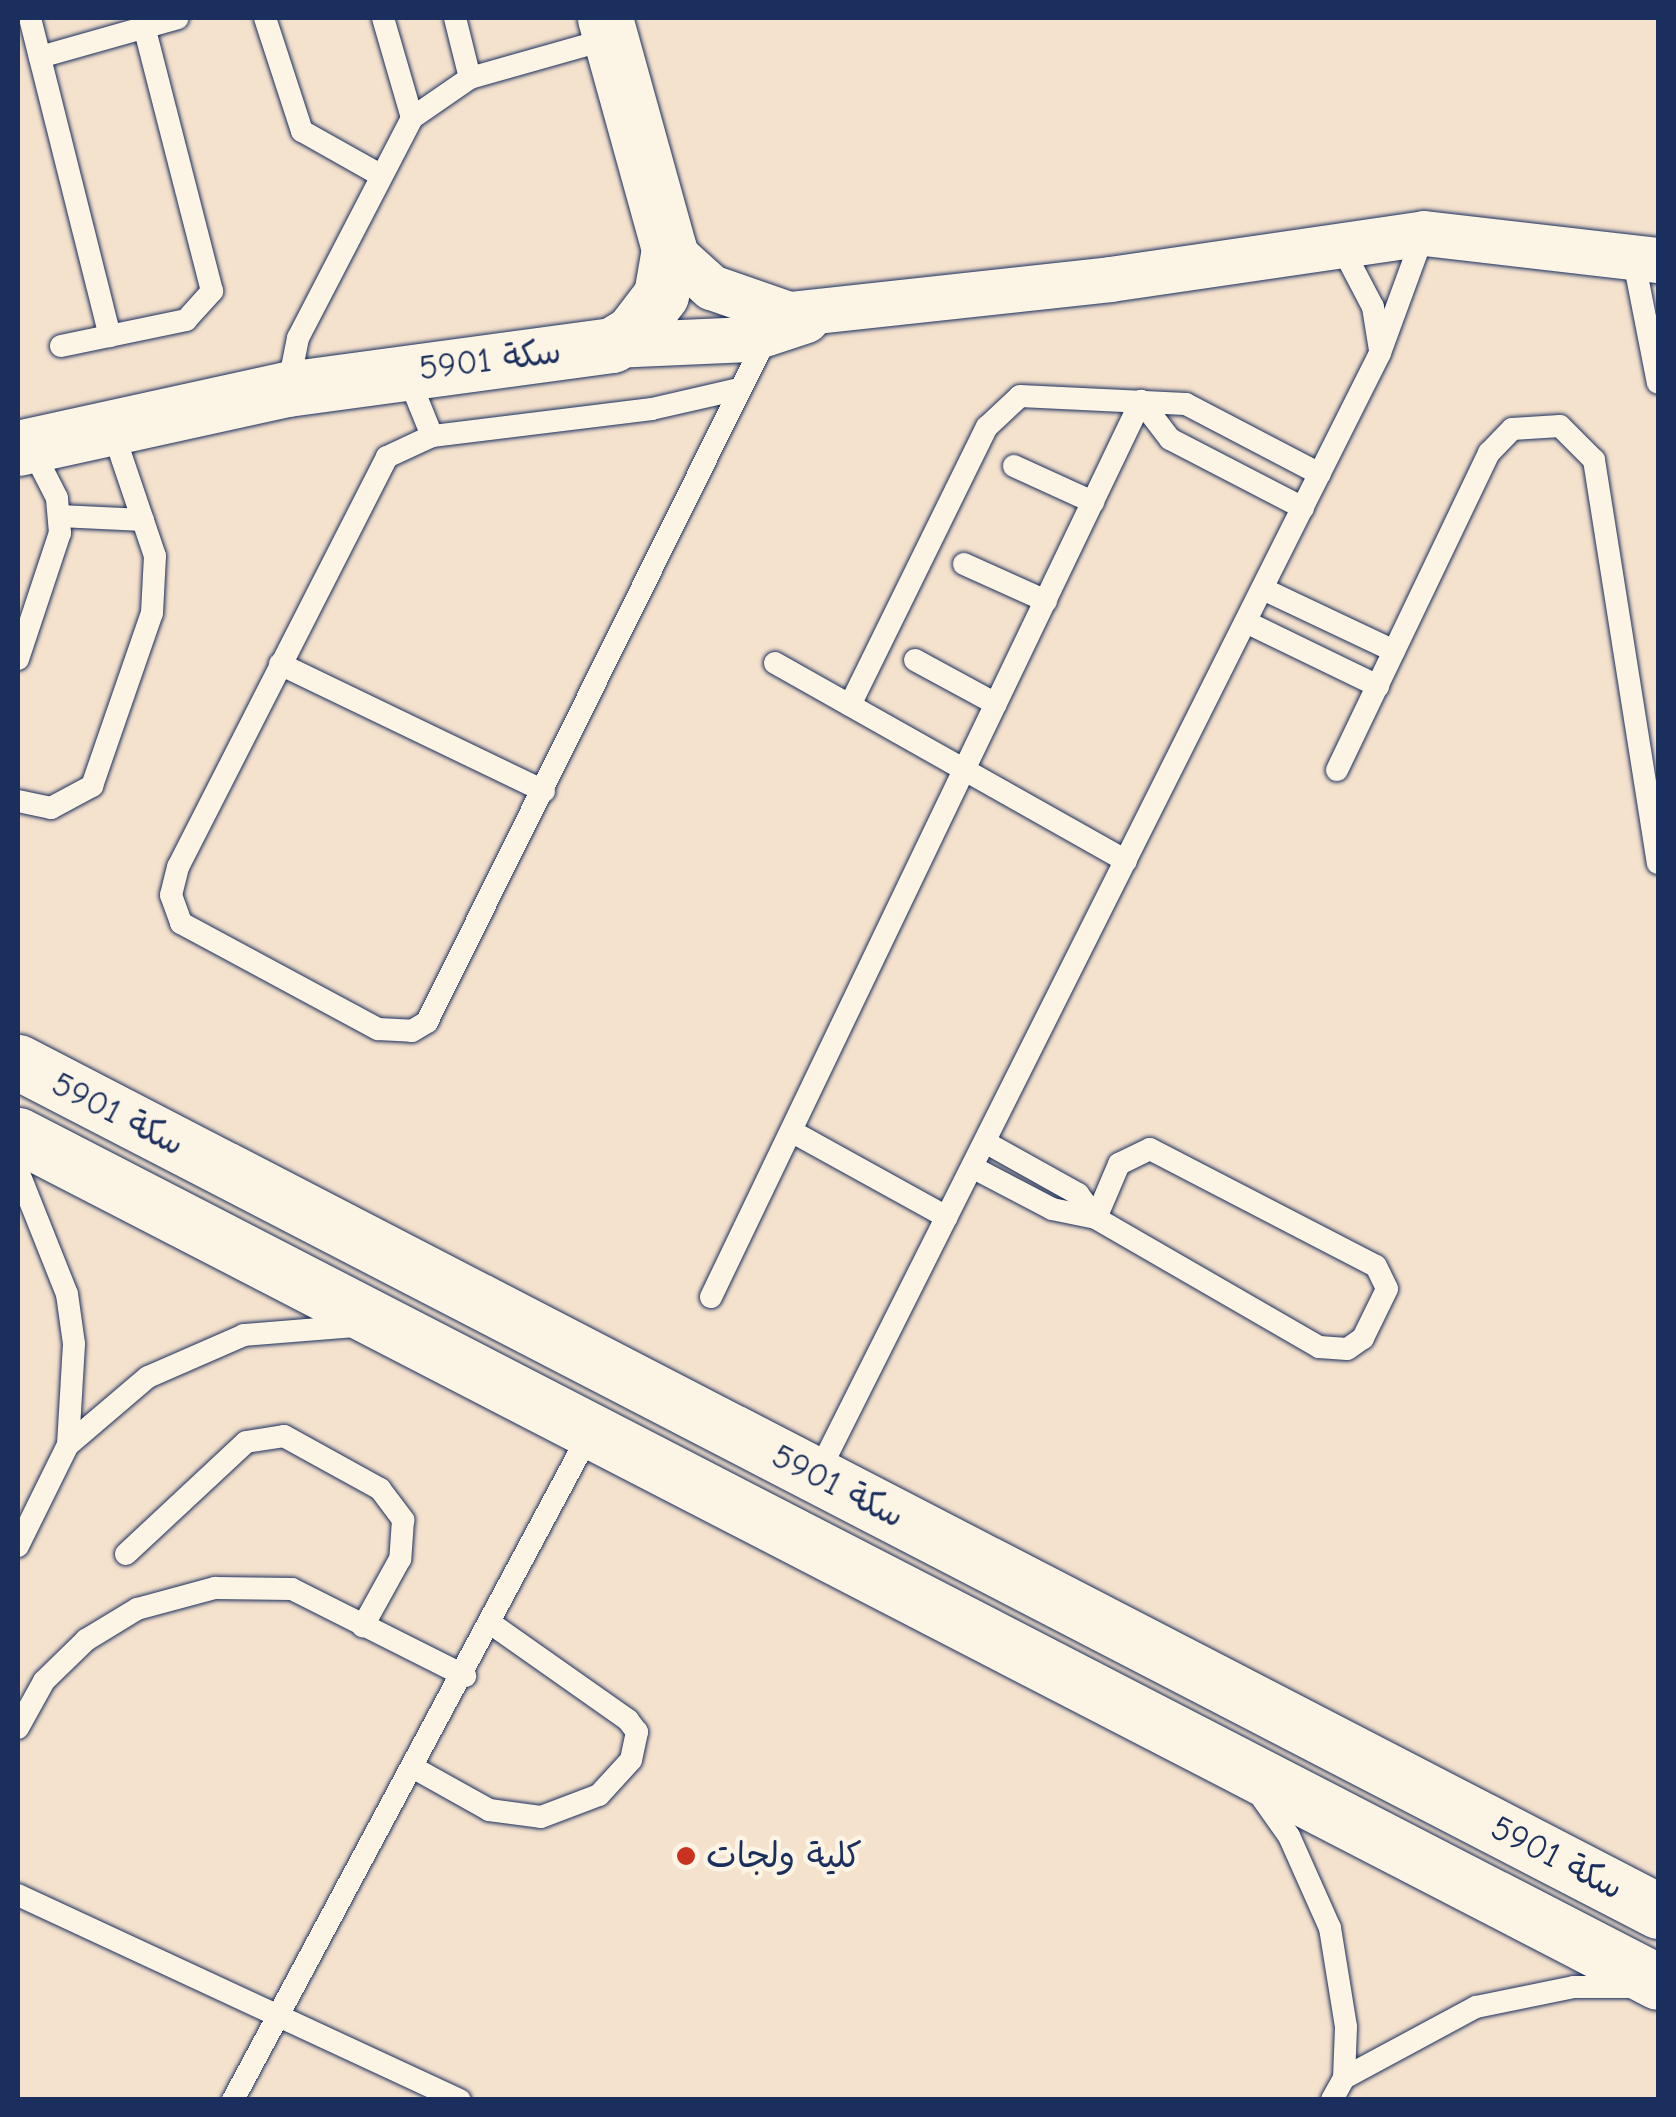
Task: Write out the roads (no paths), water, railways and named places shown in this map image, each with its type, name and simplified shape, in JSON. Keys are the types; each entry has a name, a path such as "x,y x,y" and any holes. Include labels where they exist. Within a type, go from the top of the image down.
{"street":[{"name":"سكة 5901","path":"24,447 288,389 612,345 661,295 670,249 608,28"},
{"path":"612,345 766,336 816,314 1424,233 1646,258"},
{"path":"670,249 735,300 816,314"},
{"name":"سكة 5901","path":"18,1062 1658,1910"},
{"name":"سكة 5901","path":"18,1136 1226,1757 1658,1986"}],"lane":[{"path":"30,18 110,336"},
{"path":"40,57 144,22 178,18"},
{"path":"264,18 302,131 380,175"},
{"path":"383,18 412,118"},
{"path":"455,18 470,78"},
{"path":"61,346 186,320 212,292 144,22"},
{"path":"288,389 298,338 412,118 470,78 608,28"},
{"path":"816,1476 1380,353 1424,233"},
{"path":"1340,244 1373,308 1380,353"},
{"path":"1646,258 1658,382"},
{"path":"739,389 652,409 432,436 400,446 376,470 178,868 174,910 192,932 378,1029 412,1030 438,1009 766,336"},
{"path":"406,370 432,436"},
{"path":"850,705 996,414 1035,392 1186,404 1320,474"},
{"path":"711,1297 1141,401"},
{"path":"1141,401 1170,438 1303,508"},
{"path":"1337,770 1499,440 1527,424 1575,434 1598,477 1658,863"},
{"path":"18,800 66,805 100,772 156,594 144,520 110,426"},
{"path":"18,659 60,516 24,447"},
{"path":"1014,466 1093,502"},
{"path":"60,516 144,520"},
{"path":"964,564 1046,601"},
{"path":"1263,589 1394,652"},
{"path":"1246,622 1378,686"},
{"path":"915,660 996,704"},
{"path":"774,663 1126,861"},
{"path":"280,664 544,791"},
{"path":"791,1132 948,1216"},
{"path":"985,1142 1078,1194 1096,1218"},
{"path":"972,1167 1052,1210 1096,1218 1319,1347 1356,1344 1386,1297 1376,1266 1150,1148 1119,1164 1096,1218"},
{"path":"18,1170 67,1294 74,1361 68,1445 18,1546"},
{"path":"68,1445 134,1387 194,1352 296,1326 400,1332"},
{"path":"233,2100 274,2018 493,1626 591,1431"},
{"path":"126,1554 246,1442 284,1436 380,1488 403,1520 400,1559 364,1626"},
{"path":"18,1728 64,1659 164,1598 215,1588 292,1589 465,1676"},
{"path":"414,1768 488,1810 541,1817 599,1795 631,1760 637,1732 628,1720 493,1626"},
{"path":"1226,1757 1289,1836 1324,1912 1341,1977 1344,2078 1332,2100"},
{"path":"18,1894 274,2018 460,2100"},
{"path":"1344,2078 1476,2007 1574,1986 1658,1986"}],"place":[{"name":"كلية ولجات","path":"686,1856"}]}
